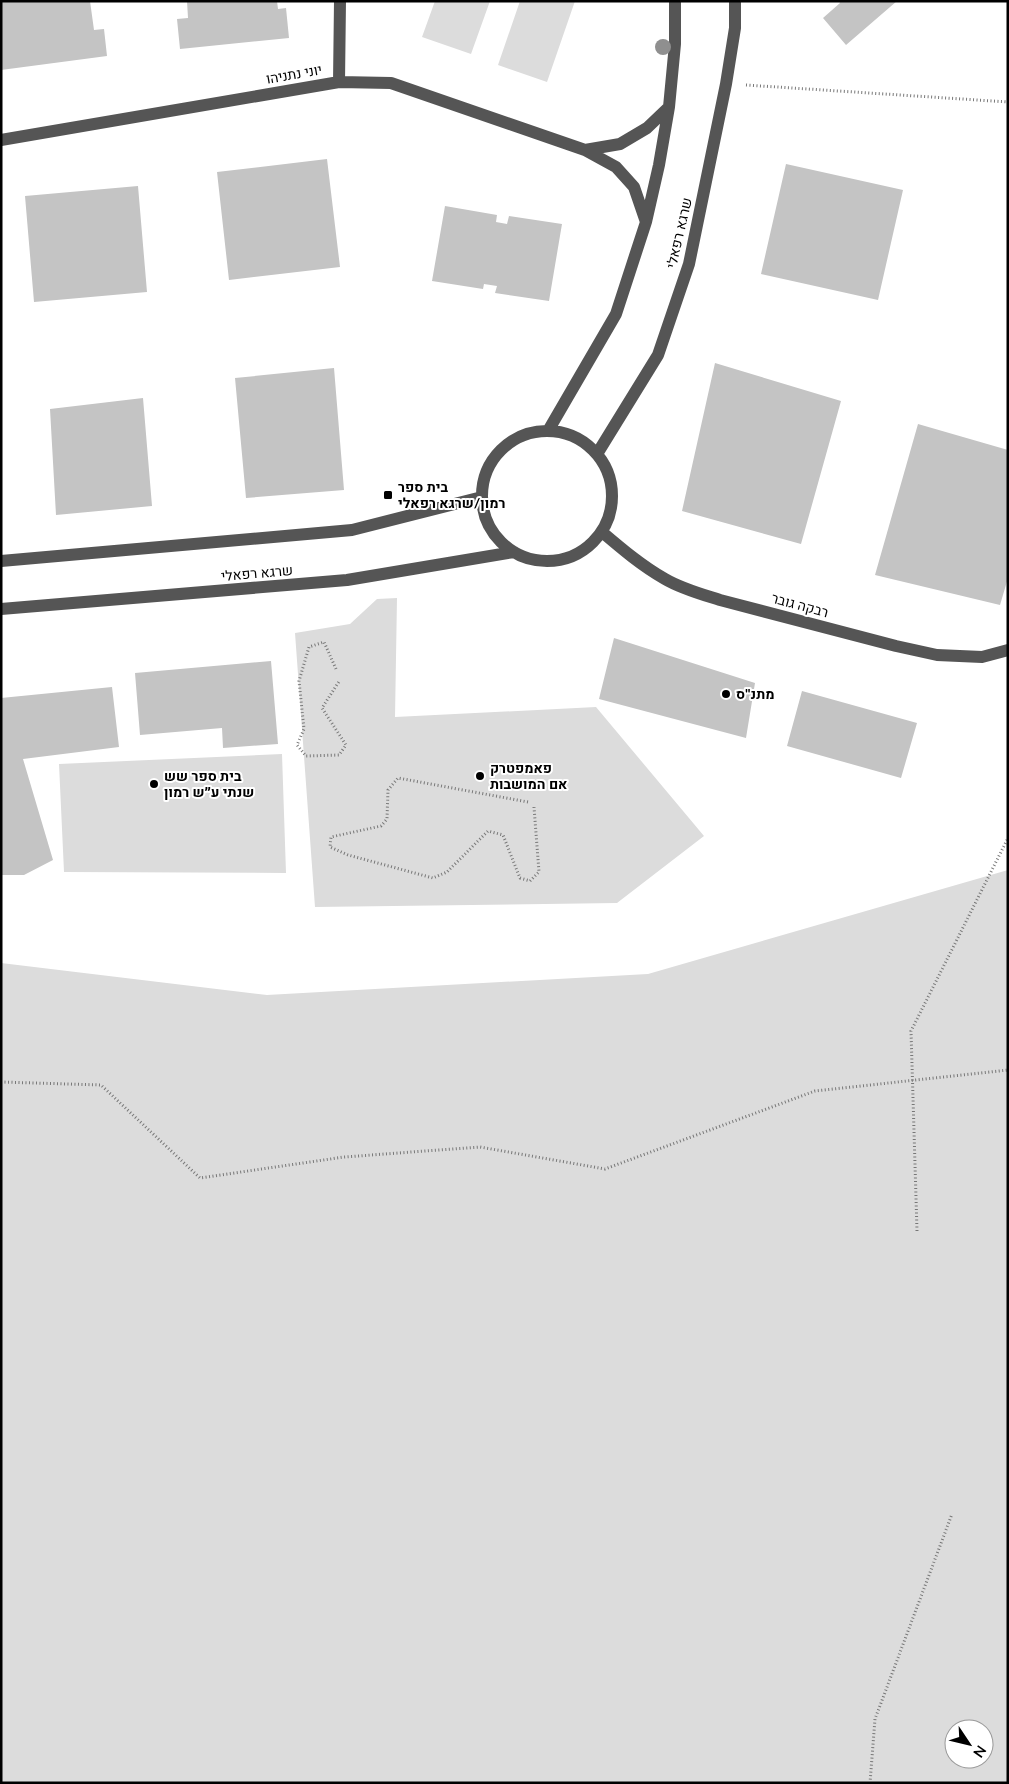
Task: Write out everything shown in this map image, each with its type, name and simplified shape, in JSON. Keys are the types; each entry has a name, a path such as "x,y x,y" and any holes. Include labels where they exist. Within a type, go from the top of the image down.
{"street":[{"path":"339,82 340,1"},
{"path":"548,431 616,314 646,222 659,165 669,107 675,44 675,1"},
{"name":"שרגא רפאלי","path":"597,454 658,355 689,264 726,84 735,28 735,1"},
{"name":"יוני נתניהו","path":"1,140 339,82 391,83 585,150 616,167 634,187 646,222"},
{"name":"יוני נתניהו","path":"585,150 620,144 647,128 669,107"},
{"path":"548,431 566,434 583,442 597,454 608,472 612,492 610,513 602,532 588,547 571,557 552,561 532,559 514,552 497,538 486,519 482,497 485,477 494,458 509,444 527,434 548,431"},
{"path":"1,561 352,530 482,497"},
{"name":"רבקה גובר","path":"602,532 638,561 666,580 720,600 937,655 982,657 1008,650"},
{"name":"שרגא רפאלי","path":"1,609 347,580 514,552"}],"path":[{"path":"726,84 1008,102"},
{"path":"336,668 324,642 308,647 298,681 304,729 297,745 306,756 339,755 346,746 322,708 340,680"},
{"path":"528,802 398,778 388,790 388,819 381,826 331,837 330,847 348,854 433,878 447,872 488,831 503,835 520,878 530,881 539,872 534,807"},
{"path":"917,1231 911,1030 1008,838"},
{"path":"1,1082 101,1085 200,1178 344,1157 480,1147 605,1169 815,1091 1008,1070"},
{"path":"870,1783 875,1719 952,1514"}],"shaded area":[{"path":"435,1 490,1 471,54 422,37"},
{"path":"520,1 575,1 547,82 498,65"},
{"name":"פאמפטרק אם המושבות","path":"397,598 395,717 596,707 704,836 617,903 315,907 295,633 350,624 377,599"},
{"path":"282,754 286,873 64,872 59,764"},
{"path":"1008,870 1008,1783 1,1783 1,963 267,995 648,974"}],"building":[{"path":"1,1 90,1 94,30 104,29 107,56 1,70"},
{"path":"187,1 277,1 278,9 286,8 289,38 180,49 177,19 188,18"},
{"path":"839,1 897,1 846,45 823,18 840,3"},
{"path":"327,159 340,267 229,280 217,172"},
{"path":"786,164 903,190 878,300 761,274"},
{"path":"138,186 147,292 34,302 25,196"},
{"path":"445,206 497,215 496,222 507,224 509,216 562,224 549,301 495,293 497,286 484,284 483,289 432,281"},
{"path":"715,363 841,401 801,544 682,511"},
{"path":"334,368 344,490 246,498 235,378"},
{"path":"143,398 152,506 56,515 50,409"},
{"path":"918,424 1008,450 1008,578 1000,605 875,575"},
{"path":"614,638 755,683 746,738 599,699"},
{"path":"271,661 278,744 223,748 222,728 140,735 135,673"},
{"path":"112,687 119,747 23,759 53,860 24,875 1,875 1,698"},
{"path":"802,691 917,723 901,778 787,746"}],"place":[{"name":"בית ספר רמון/שרגא רפאלי","path":"388,495"},
{"name":"מתנ\"ס","path":"726,694"},
{"name":"פאמפטרק אם המושבות","path":"480,776"},
{"name":"בית ספר שש שנתי ע״ש רמון","path":"154,784"}]}
